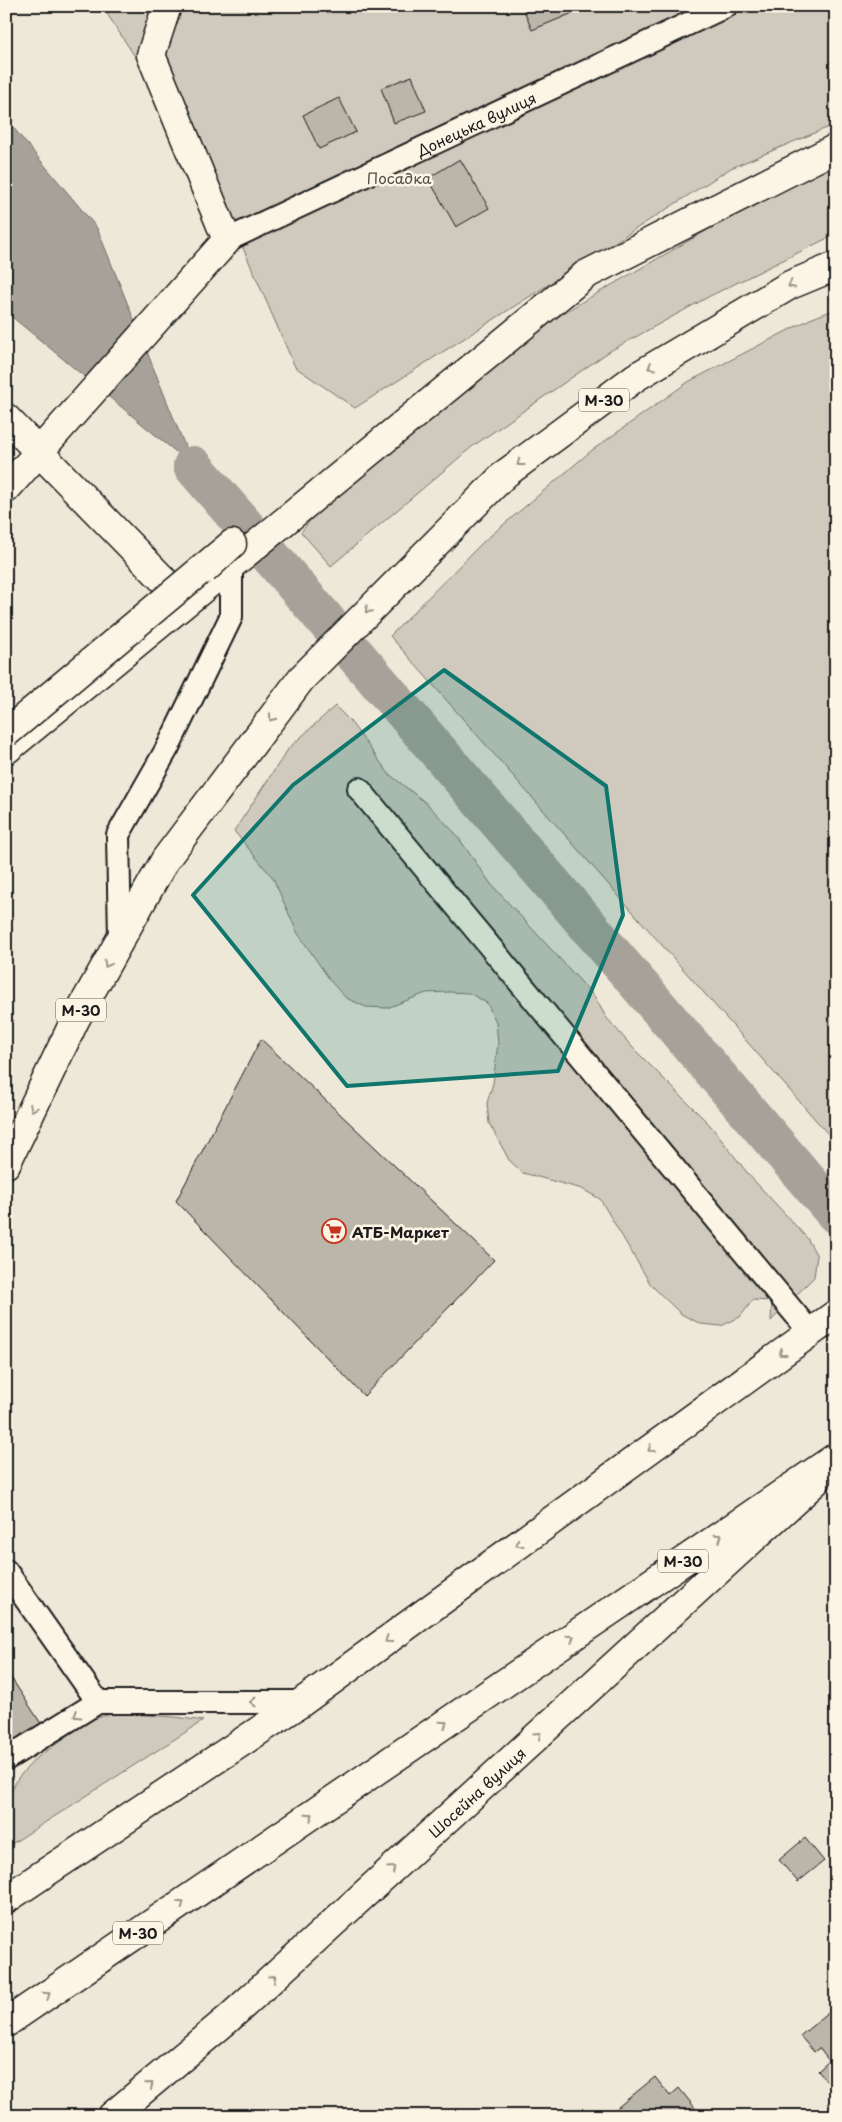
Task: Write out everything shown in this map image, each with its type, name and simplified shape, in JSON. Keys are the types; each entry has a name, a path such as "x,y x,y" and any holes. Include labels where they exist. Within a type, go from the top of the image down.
{"main road":[{"path":"6,489 227,240 151,55 167,6"},
{"path":"6,750 585,275 836,148"},
{"name":"М-30","path":"6,1164 75,1020 165,860 301,679 505,474 636,376 790,285 836,266"},
{"path":"6,418 176,593 232,544"},
{"path":"6,734 232,544"},
{"path":"6,1899 302,1702 836,1314"},
{"name":"М-30","path":"6,2023 836,1457"},
{"name":"Шосейна вулиця","path":"112,2116 228,2019 836,1463"}],"lane":[{"name":"Донецька вулиця","path":"227,240 726,6"},
{"path":"120,939 118,835 168,747 231,617 232,544"},
{"path":"359,789 811,1333"},
{"path":"6,1571 98,1702"},
{"path":"6,1759 98,1702 302,1702"}],"highlighted area":[{"path":"444,670 606,786 623,915 558,1071 347,1086 193,895 293,785"}],"green space":[{"name":"Посадка","path":"102,6 836,6 836,124 731,168 355,408 295,367 209,170"},
{"path":"836,165 836,234 710,296 610,351 473,446 331,566 301,532 357,461 441,392 575,306 802,177"},
{"path":"836,309 836,1143 390,636 483,542 591,451 688,382 810,319"},
{"path":"335,706 350,721 389,774 426,803 455,833 491,884 594,996 606,1017 633,1048 710,1125 749,1175 807,1238 817,1256 814,1277 771,1321 772,1301 753,1300 740,1317 721,1326 701,1324 681,1314 651,1285 600,1199 582,1189 523,1173 509,1160 489,1123 487,1103 493,1083 498,1043 496,1022 487,1003 469,993 449,992 426,993 387,1008 366,1007 346,998 332,983 297,932 273,878 234,831 289,748"},
{"path":"114,1713 176,1717 203,1721 10,1845 6,1801 18,1778 35,1759 90,1720"}],"shaded area":[{"path":"6,119 97,228 193,466 6,312"}],"building":[{"path":"522,6 584,6 585,8 532,30"},
{"path":"412,76 426,111 394,123 381,88"},
{"path":"339,98 356,132 319,149 303,115"},
{"path":"460,159 489,208 456,227 428,178"},
{"name":"АТБ-Маркет","path":"261,1039 494,1260 364,1396 176,1201"},
{"path":"6,1670 42,1725 6,1747"},
{"path":"805,1838 824,1861 798,1882 779,1860"},
{"path":"834,2008 836,2010 836,2092 818,2071 829,2061 819,2048 814,2052 800,2036"},
{"path":"655,2077 670,2096 679,2088 699,2113 696,2116 607,2116"}],"waterway":[{"path":"193,466 836,1214"}],"place":[{"name":"АТБ-Маркет","path":"334,1231"}]}
